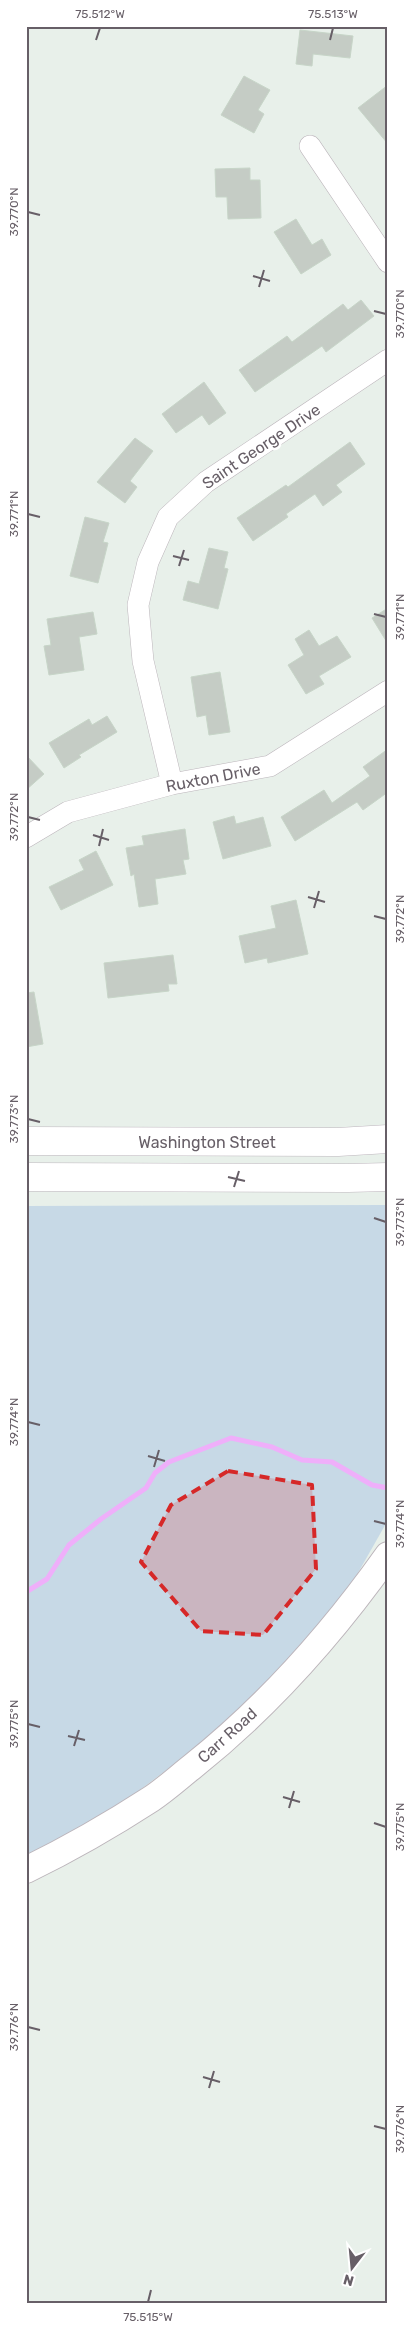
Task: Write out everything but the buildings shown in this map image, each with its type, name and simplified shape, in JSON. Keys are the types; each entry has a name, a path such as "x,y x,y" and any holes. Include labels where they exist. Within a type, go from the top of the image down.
{"main road":[{"name":"Washington Street","path":"26,1141 338,1142 388,1139"},
{"path":"26,1177 348,1178 388,1176"}],"street":[{"path":"310,146 388,262"},
{"name":"Saint George Drive","path":"172,784 143,661 138,605 148,562 168,517 206,482 388,360"},
{"name":"Ruxton Drive","path":"26,837 68,812 172,784 270,766 388,691"},
{"name":"Carr Road","path":"26,1870 81,1843 152,1798 223,1742 300,1666 353,1605 388,1555"}],"highlighted area":[{"path":"228,1471 312,1485 316,1569 263,1635 201,1631 141,1562 171,1505"}],"shaded area":[{"path":"388,1205 388,1520 346,1594 290,1663 216,1733 117,1807 26,1857 26,1206"}],"waterway":[{"path":"26,1592 47,1579 69,1545 101,1519 146,1488 155,1473 169,1462 231,1438 272,1447 302,1460 332,1462 372,1485 388,1488"}]}
